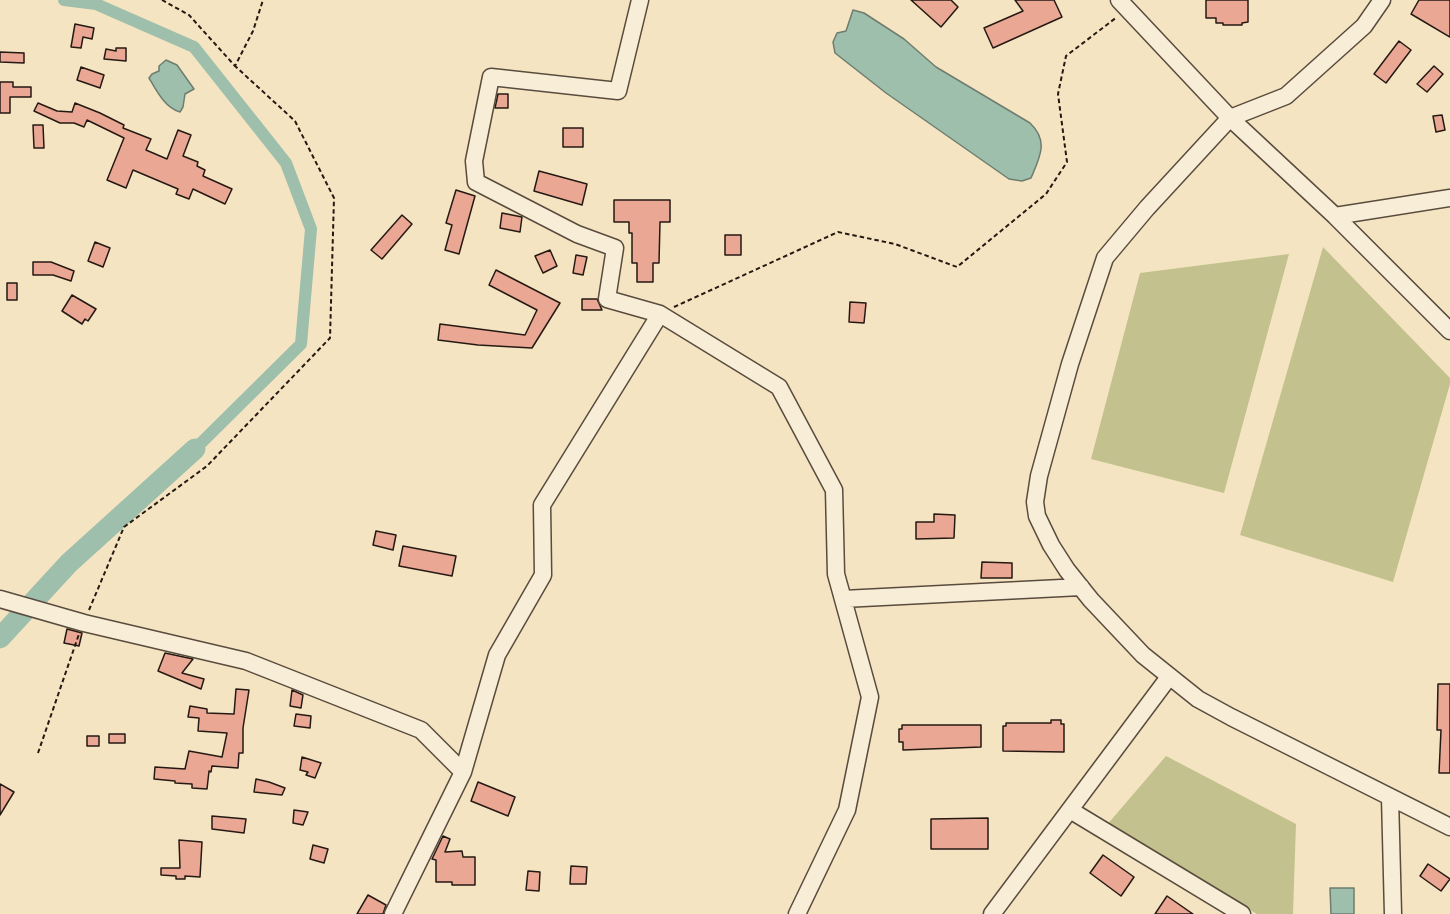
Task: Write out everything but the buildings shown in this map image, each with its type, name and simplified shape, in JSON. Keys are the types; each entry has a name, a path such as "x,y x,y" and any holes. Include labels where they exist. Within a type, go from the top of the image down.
{"street":[{"path":"640,0 618,91 491,77 474,161 476,182 577,234 615,248 607,299 660,314 779,387 834,490 836,574 870,697 847,810 797,914"},
{"path":"1382,0 1364,26 1286,96 1230,118 1146,208 1105,258 1070,364 1039,476 1035,502 1036,516 1051,545 1081,587 1143,655 1168,677 1198,699 1231,717 1450,827"},
{"path":"1124,5 1230,118 1335,216 1450,331"},
{"path":"1335,216 1450,198"},
{"path":"393,914 463,772 497,655 543,575 542,505 660,314"},
{"path":"843,599 1081,587"},
{"path":"0,599 84,623 246,661 421,730 463,772"},
{"path":"992,914 1168,677"},
{"path":"1390,797 1393,914"},
{"path":"1070,810 1242,914"}],"path":[{"path":"38,753 84,623 124,526 207,466 330,338 334,198 295,120 235,66 189,15 162,0"},
{"path":"235,66 253,31 263,0"},
{"path":"660,314 838,232 895,244 957,267 1046,194 1067,162 1058,94 1066,56 1124,5"}],"shaded area":[{"path":"853,10 864,13 904,39 936,67 1030,123 1036,130 1041,143 1040,156 1031,178 1022,181 1009,179 886,93 835,53 833,42 837,33 846,31"},
{"path":"166,60 177,65 194,89 185,94 180,112 165,103 149,78 159,71 159,66"},
{"path":"1323,247 1450,378 1393,582 1240,535"},
{"path":"1289,254 1224,493 1091,459 1140,273"},
{"path":"1166,756 1296,824 1293,914 1257,914 1106,826"},
{"path":"1330,888 1354,888 1354,914 1331,914"}],"waterway":[{"path":"64,0 96,4 194,47 286,163 311,229 301,344 195,449"},
{"path":"0,638 69,563 195,449"}]}
